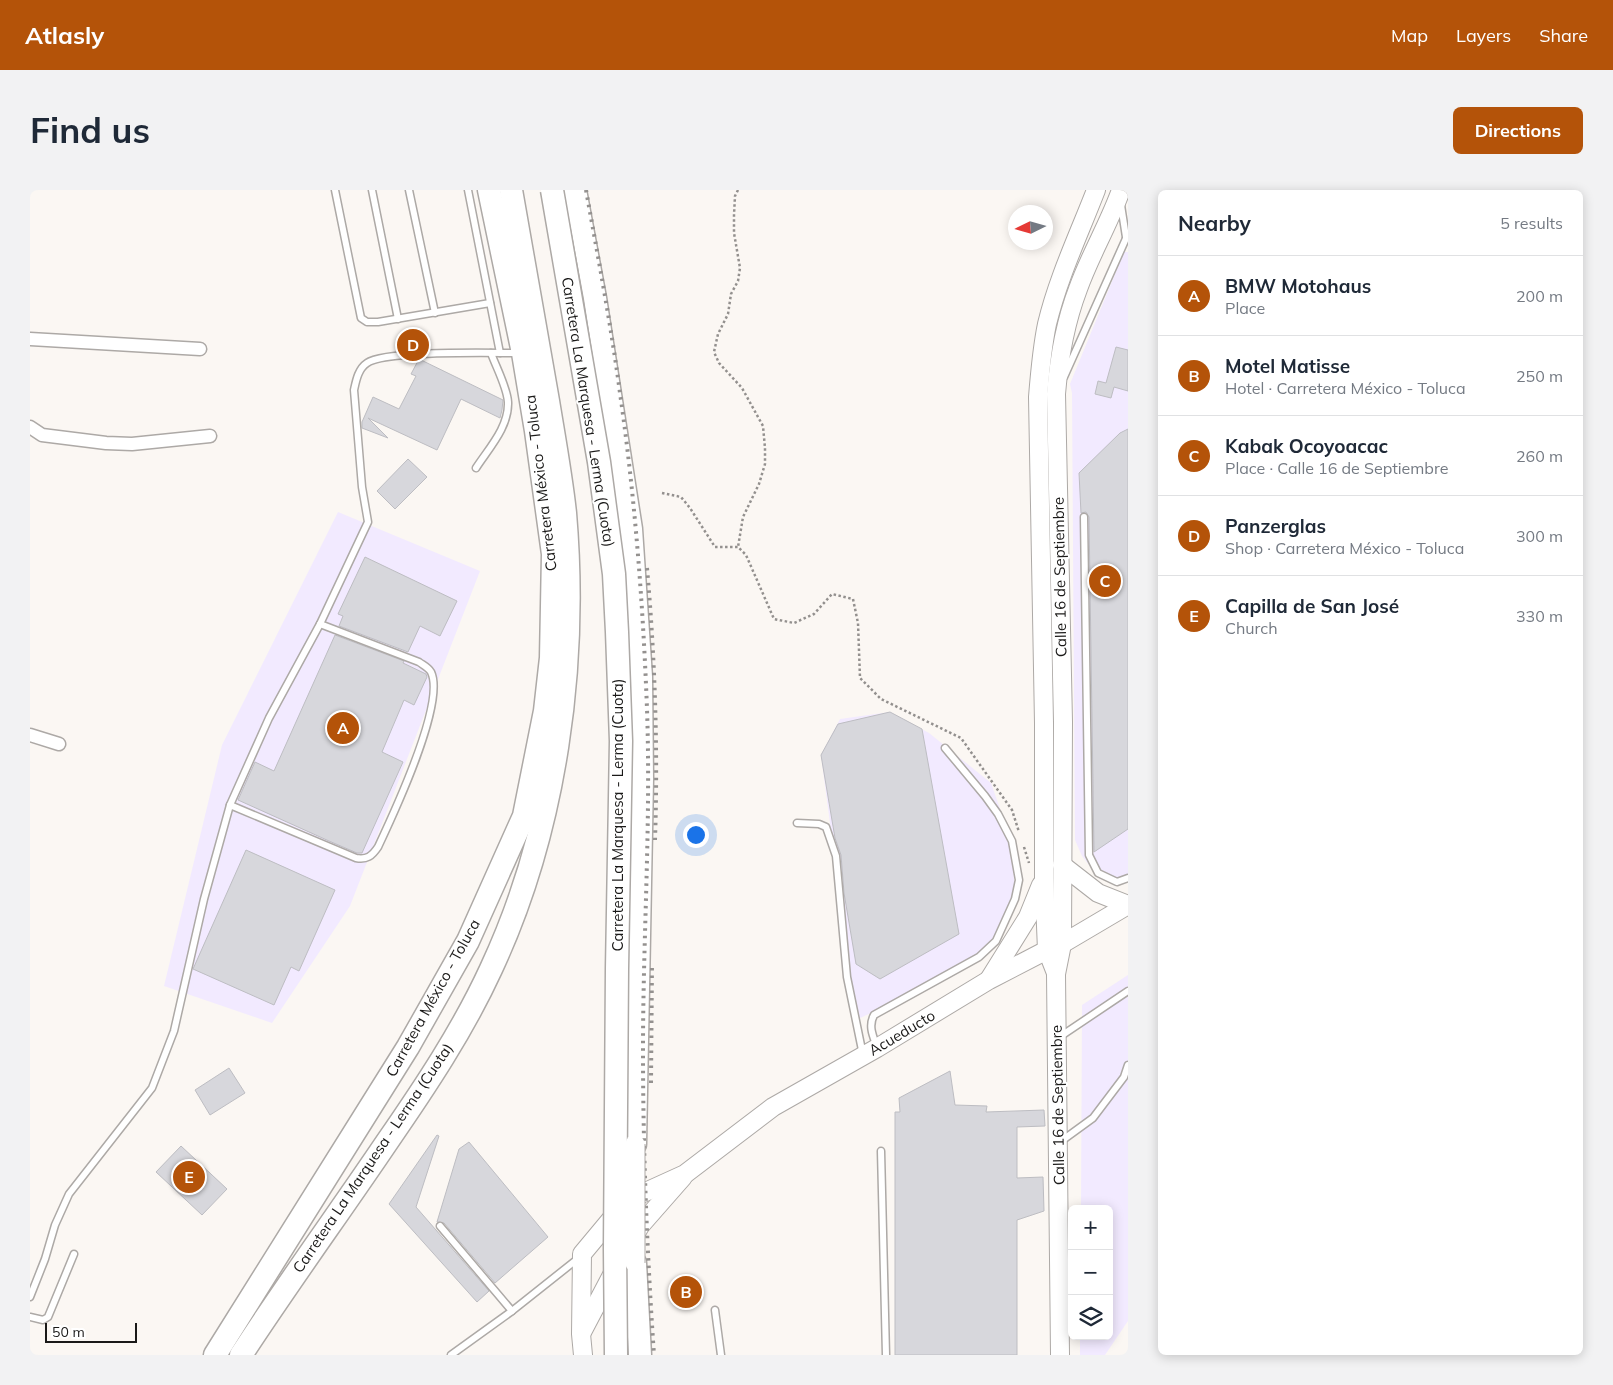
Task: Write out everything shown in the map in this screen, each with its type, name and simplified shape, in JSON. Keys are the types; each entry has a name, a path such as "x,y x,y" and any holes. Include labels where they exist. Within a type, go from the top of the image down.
{"highway":[{"name":"Carretera México - Toluca","path":"215,1355 408,1047 468,941 524,816 545,711 551,658 552,554 536,431 523,353 489,190"},
{"name":"Carretera La Marquesa - Lerma (Cuota)","path":"241,1355 414,1103 447,1051 490,971 506,934 535,850 558,749 566,650 568,577 559,467 511,190"},
{"name":"Carretera La Marquesa - Lerma (Cuota)","path":"552,190 599,462 614,574 622,741 615,1249 616,1355"},
{"path":"575,190 595,298 631,529 641,677 642,779 635,1144"},
{"path":"634,1263 640,1355"}],"main road":[{"name":"Calle 16 de Septiembre","path":"1055,947 1038,875 1044,723 1038,397 1041,359 1048,323 1060,283 1096,190"},
{"name":"Calle 16 de Septiembre","path":"1060,1355 1059,1143 1055,947 1062,865 1063,722 1056,394 1059,359 1069,316 1078,288 1120,192"},
{"path":"1062,865 1098,893 1128,905"},
{"path":"990,980 1028,917 1038,875"},
{"name":"Acueducto","path":"684,1174 774,1107 990,980 1055,947 1128,905"},
{"path":"634,1263 635,1144"},
{"path":"583,1355 581,1334 582,1254 617,1212 641,1194 684,1174"},
{"path":"581,1334 640,1226 684,1174"}],"street":[{"path":"30,338 200,349"},
{"path":"30,427 42,435 106,443 132,444 210,436"},
{"path":"30,735 58,744"}],"lane":[{"path":"335,190 361,318 367,322 398,320 490,303"},
{"path":"372,190 398,320"},
{"path":"409,190 435,313"},
{"path":"468,190 500,353"},
{"path":"1056,394 1127,237 1120,192"},
{"path":"476,468 504,425 507,411 508,400 491,353"},
{"path":"30,1297 54,1225 69,1194 152,1088 174,1031 204,899 230,805 269,718 320,624 368,522 362,487 354,390 357,375 364,364 375,358 397,355 523,353"},
{"path":"1084,517 1089,856 1098,873 1117,882 1128,878"},
{"path":"230,805 356,858 363,859 372,855 378,847 408,782 428,722 433,690 431,673 428,668 419,662 320,624"},
{"path":"870,1052 871,1021 874,1016 979,957 996,941 1015,899 1019,880 1012,841 998,814 945,748"},
{"path":"797,823 819,824 826,827 836,856 847,977 870,1052"},
{"path":"1056,1039 1128,991"},
{"path":"1059,1143 1093,1118 1124,1077 1128,1065"},
{"path":"881,1151 886,1355"},
{"path":"440,1226 512,1311"},
{"path":"30,1317 43,1320 48,1317 74,1254"},
{"path":"452,1355 512,1311 582,1254"},
{"path":"715,1310 721,1355"}],"path":[{"path":"738,190 735,196 734,233 740,268 738,281 731,294 728,314 718,334 714,352 719,363 742,388 763,426 765,464 759,484 743,518 738,547"},
{"path":"662,492 682,497 715,547 738,547 746,556 774,619 794,623 814,614 832,594 854,599 858,623 860,678 881,699 961,738 1012,810 1020,836"},
{"path":"1023,845 1038,875"}],"shaded area":[{"path":"1124,252 1128,252 1128,882 1116,883 1100,879 1082,856 1075,840 1072,393 1070,384"},
{"path":"338,512 480,571 350,906 272,1023 164,986 222,745"},
{"path":"890,712 929,733 991,783 1012,843 1015,899 991,946 913,993 856,1020 821,755 840,719"},
{"path":"1128,975 1128,1321 1105,1355 1080,1355 1080,1340 1113,1340 1113,1205 1081,1205 1082,1005"}],"building":[{"path":"1116,347 1128,350 1128,391 1114,387 1111,398 1095,394 1098,381 1106,383"},
{"path":"419,359 503,400 500,418 461,399 437,450 368,418 388,438 362,428 362,422 373,397 399,409 416,376 411,374"},
{"path":"1128,429 1128,829 1094,852 1089,517 1086,512 1081,513 1079,473 1120,433"},
{"path":"408,459 427,477 395,509 377,491"},
{"path":"365,557 457,601 440,636 420,626 408,652 339,626 343,616 338,614"},
{"path":"335,635 404,661 403,663 426,674 427,677 414,705 404,700 382,752 403,762 362,853 357,853 238,800 255,762 274,771"},
{"path":"890,712 922,729 959,934 880,979 856,964 844,893 841,855 835,838 821,755 838,724"},
{"path":"246,850 335,890 299,971 291,967 274,1005 193,969"},
{"path":"229,1068 245,1093 210,1115 195,1090"},
{"path":"950,1071 955,1105 987,1106 986,1112 1044,1110 1045,1126 1017,1127 1017,1178 1043,1177 1044,1211 1017,1220 1017,1355 895,1355 895,1112 900,1112 899,1098"},
{"path":"437,1135 439,1136 416,1207 489,1291 477,1302 389,1204"},
{"path":"469,1142 548,1237 495,1283 444,1223 437,1222 459,1149"},
{"path":"181,1146 227,1189 202,1215 156,1172"}],"railway":[{"path":"586,190 608,317 625,432 638,551 643,630 648,752 643,1007 644,1126 647,1241 654,1355"},
{"path":"647,568 655,704 655,840"},
{"path":"651,1083 652,963"}],"place":[{"name":"Panzerglas","path":"413,345"},
{"name":"Kabak Ocoyoacac","path":"1105,581"},
{"name":"BMW Motohaus","path":"343,728"},
{"name":"Capilla de San José","path":"189,1177"},
{"name":"Motel Matisse","path":"686,1292"}]}
